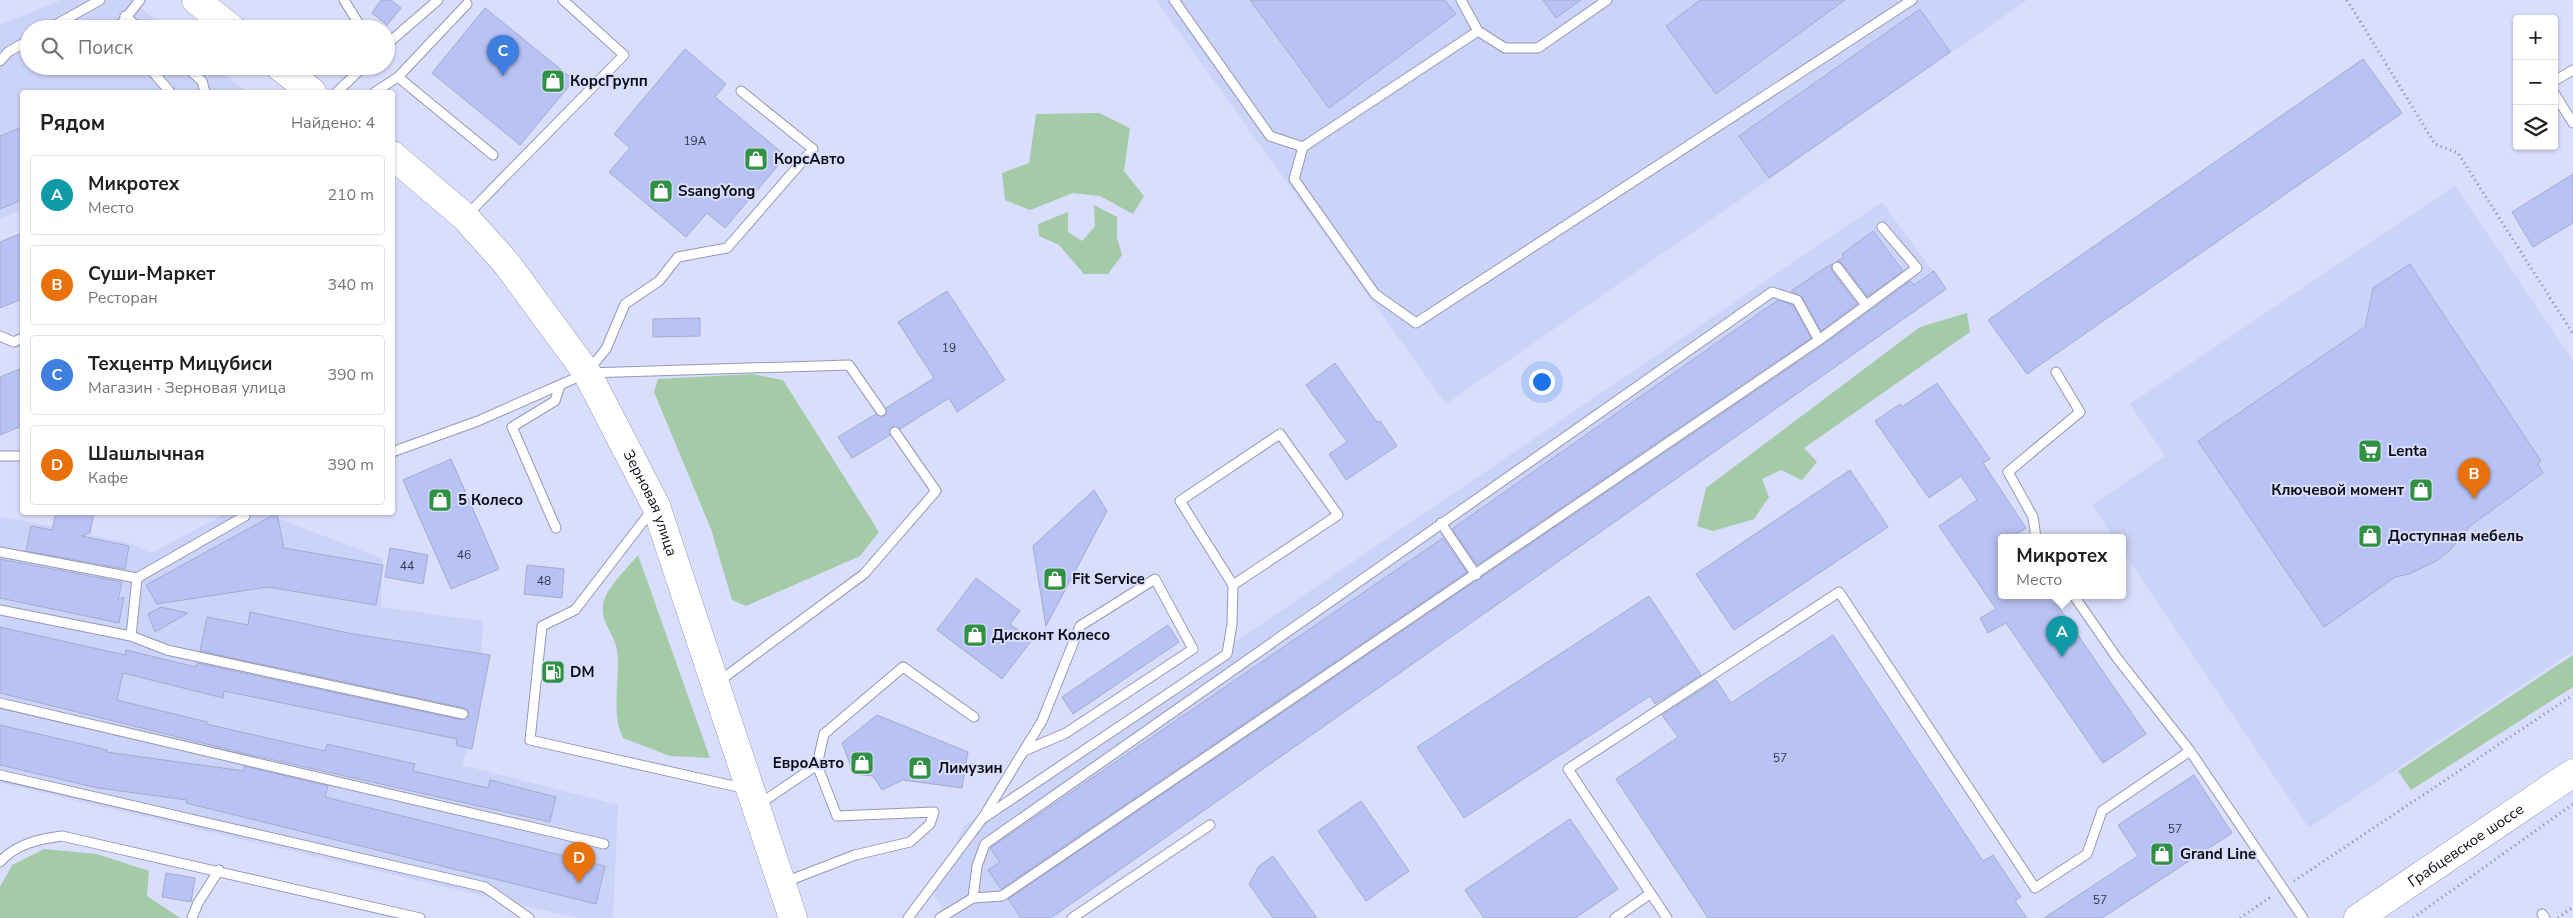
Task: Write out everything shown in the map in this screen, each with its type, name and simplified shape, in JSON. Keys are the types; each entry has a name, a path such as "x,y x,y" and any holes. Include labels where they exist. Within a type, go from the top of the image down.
{"main road":[{"path":"196,0 221,20"},
{"path":"290,75 309,90"},
{"name":"Зерновая улица","path":"395,158 465,217 507,264 587,373 656,506 755,798 793,918"},
{"name":"Грабцевское шоссе","path":"2358,918 2573,773"}],"lane":[{"path":"64,20 100,0"},
{"path":"123,20 140,0"},
{"path":"344,0 356,20"},
{"path":"395,37 438,0"},
{"path":"465,217 624,55 563,0"},
{"path":"1174,0 1270,136 1303,148"},
{"path":"1462,0 1478,31 1505,48 1538,48 1607,0"},
{"path":"1478,31 1303,148 1294,179 1375,294 1416,323 1912,0"},
{"path":"377,90 398,77 467,4"},
{"path":"125,16 130,20"},
{"path":"0,61 8,52 20,45"},
{"path":"2558,79 2573,70"},
{"path":"156,75 168,90"},
{"path":"195,75 202,81 204,90"},
{"path":"339,90 355,75"},
{"path":"398,77 493,155"},
{"path":"587,373 606,348 625,304 659,281 678,257 727,248 813,149 741,91"},
{"path":"2558,99 2573,123"},
{"path":"940,918 972,898 1002,896 1819,340 1917,268 1882,227"},
{"path":"1837,267 1866,305"},
{"path":"972,898 976,866 985,844 1772,292 1797,300 1819,340"},
{"path":"0,336 14,342 20,339"},
{"path":"395,451 478,420 587,373 849,365 880,411"},
{"path":"2035,534 2033,517 2008,472 2080,412 2056,372"},
{"path":"556,528 512,427 555,401 560,385"},
{"path":"716,683 864,574 936,491 895,432"},
{"path":"982,819 1227,654 1232,624 1233,585 1180,501 1280,434 1338,516 1233,585"},
{"path":"0,456 20,456"},
{"path":"656,506 575,610 542,626 530,740 755,798 817,765"},
{"path":"0,552 137,578 245,516"},
{"path":"1441,523 1476,575"},
{"path":"131,636 137,578"},
{"path":"908,918 982,819 1042,721 1080,626 1155,579 1193,649 1066,733 1024,751"},
{"path":"1667,918 1568,769 1839,592 2035,888 2087,854 2102,811 2190,751"},
{"path":"2076,599 2117,658 2190,751 2303,918"},
{"path":"0,610 131,636 167,650 463,714"},
{"path":"782,884 854,855 910,842 930,824 934,812 837,816 817,765 824,734 902,667 974,716"},
{"path":"0,704 604,844"},
{"path":"0,775 485,887 529,918"},
{"path":"1072,918 1210,825"},
{"path":"0,862 6,855 33,840 62,836 218,870 420,918"},
{"path":"192,918 198,903 218,870"},
{"path":"1615,918 1650,894"}],"path":[{"path":"2347,0 2435,144 2458,153 2573,334"},
{"path":"2240,918 2573,695"},
{"path":"2413,918 2573,804"},
{"path":"2557,918 2573,907"}],"shaded area":[{"path":"61,0 131,0 156,20 20,20 20,75 225,75 244,90 20,90 20,211 0,219 0,25"},
{"path":"1156,0 2027,0 1446,404"},
{"path":"2455,186 2573,361 2573,651 2309,828 2126,556 2126,534 2111,534 2092,505 2165,456 2130,404"},
{"path":"1882,202 1946,289 1051,918 948,918 934,895 963,827"},
{"path":"223,515 270,515 383,559 381,607 483,621 477,725 462,765 618,805 613,918 578,918 0,783 0,516 129,543 151,553"}],"green space":[{"path":"1099,113 1130,128 1124,171 1144,196 1133,214 1100,196 1073,193 1030,210 1005,200 1002,173 1029,163 1036,114"},
{"path":"1094,205 1117,217 1117,238 1122,255 1108,274 1084,274 1059,245 1039,236 1038,224 1068,212 1068,232 1082,241 1095,226"},
{"path":"1967,313 1970,332 1804,448 1817,462 1802,480 1781,470 1762,479 1769,497 1754,519 1713,531 1697,526 1706,488 1920,327"},
{"path":"752,374 783,380 879,532 860,556 746,606 732,600 711,529 654,392 658,379"},
{"path":"638,555 710,758 670,756 623,738 619,728 616,706 617,650 604,618 603,606 612,586"},
{"path":"2573,655 2573,687 2411,790 2398,771"},
{"path":"44,849 97,854 149,871 147,896 180,918 0,918 0,887 12,865"}],"building":[{"path":"381,0 391,0 401,8 391,20 381,20 372,13"},
{"path":"1250,0 1445,0 1456,14 1329,108"},
{"path":"1543,0 1581,0 1556,18"},
{"path":"1700,0 1845,0 1716,94 1666,26"},
{"path":"485,8 574,80 520,145 432,73"},
{"path":"1920,9 1950,52 1769,178 1739,136"},
{"path":"685,49 726,84 715,97 786,156 725,228 707,213 686,237 609,172 630,148 614,134"},
{"path":"2363,59 2402,113 2027,374 1988,320"},
{"path":"20,128 20,201 0,209 0,136"},
{"path":"2573,174 2573,223 2533,247 2512,212"},
{"path":"1873,231 1903,271 1867,297 1842,263 1837,261 1844,257 1842,254"},
{"path":"20,234 20,300 0,308 0,242"},
{"path":"1831,264 1832,271 1857,304 1821,331 1802,297 1791,291"},
{"name":"Lenta","path":"2410,264 2541,461 2538,464 2543,473 2470,526 2450,550 2438,560 2409,574 2395,577 2324,627 2198,441 2365,327 2373,288"},
{"path":"1934,271 1946,289 1051,918 1021,918 1008,899 1823,345 1910,281 1914,285"},
{"path":"947,291 1005,380 957,412 949,398 900,429 892,427 890,435 852,458 838,437 876,414 884,416 887,413 886,408 934,378 898,322"},
{"path":"1778,300 1793,305 1811,338 1477,565 1452,529"},
{"path":"700,318 700,336 653,337 653,319"},
{"path":"1335,363 1377,422 1380,421 1397,446 1346,480 1329,454 1347,442 1306,385"},
{"path":"20,369 20,427 0,435 0,377"},
{"path":"1937,383 1990,459 1983,463 2026,528 2016,534 1998,534 1998,599 2053,599 2146,734 2103,763 2006,623 1988,633 1980,618 1996,609 1939,526 1977,500 1961,476 1929,498 1875,421 1900,404 1902,407"},
{"path":"451,459 499,569 451,589 403,480"},
{"path":"1850,470 1888,527 1734,630 1696,574"},
{"name":"Fit Service","path":"1094,490 1107,511 1046,626 1033,546"},
{"path":"55,515 93,515 90,533 81,536 129,546 125,569 26,551 31,526 52,530"},
{"path":"273,515 277,515 284,548 383,565 376,605 268,587 157,604 146,585"},
{"path":"1443,538 1467,572 1001,889 988,870 1000,862 990,848"},
{"path":"390,548 428,555 423,584 385,577"},
{"path":"0,559 122,582 118,600 124,597 119,623 0,598"},
{"path":"527,565 564,569 562,598 524,594"},
{"path":"976,578 1020,611 1010,624 1032,640 1002,679 937,630"},
{"path":"1649,596 1701,675 1655,704 1650,696 1464,818 1417,747"},
{"path":"161,607 188,613 155,632 148,614"},
{"path":"250,612 353,634 490,655 472,749 456,745 457,739 224,691 223,698 123,673 117,700 207,722 206,724 325,751 327,744 415,764 413,771 488,788 490,780 556,797 550,822 247,754 0,693 0,627 125,655 126,650 196,667 197,663 462,720 469,716 469,712 464,708 200,651 207,617 248,625"},
{"path":"1168,625 1179,642 1073,714 1062,697"},
{"path":"1833,635 1983,861 1993,855 2021,897 2015,901 2027,918 1708,918 1616,779 1678,737 1662,715 1716,680 1731,703"},
{"path":"877,715 968,752 962,788 903,780 882,790 873,776 854,774 842,743"},
{"path":"0,725 107,750 106,752 244,771 244,766 328,786 325,797 605,866 596,904 186,803 187,800 98,788 0,765"},
{"path":"2194,775 2232,833 2102,918 2044,918 2138,856 2118,825"},
{"path":"1361,801 1409,871 1366,901 1318,831"},
{"path":"1570,819 1618,889 1575,918 1484,918 1465,890"},
{"path":"1273,856 1317,918 1273,918 1249,884 1259,866"},
{"path":"166,873 195,878 191,902 162,897"}],"place":[{"name":"Техцентр Мицубиси","path":"503,76"},
{"name":"КорсГрупп","path":"553,81"},
{"name":"КорсАвто","path":"756,159"},
{"name":"SsangYong","path":"661,191"},
{"name":"Lenta","path":"2370,451"},
{"name":"Ключевой момент","path":"2421,490"},
{"name":"Суши-Маркет","path":"2474,499"},
{"name":"5 Колесо","path":"440,500"},
{"name":"Доступная мебель","path":"2370,536"},
{"name":"Fit Service","path":"1055,579"},
{"name":"Дисконт Колесо","path":"975,635"},
{"name":"Микротех","path":"2062,657"},
{"name":"DM","path":"553,672"},
{"name":"ЕвроАвто","path":"862,763"},
{"name":"Лимузин","path":"920,768"},
{"name":"Grand Line","path":"2162,854"},
{"name":"Шашлычная","path":"579,883"}]}
